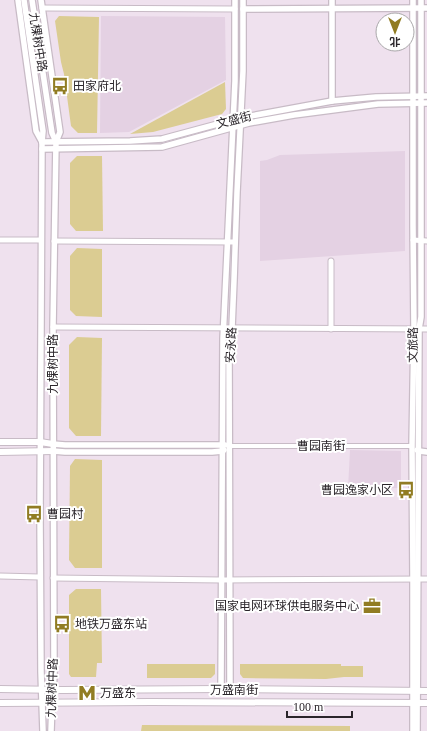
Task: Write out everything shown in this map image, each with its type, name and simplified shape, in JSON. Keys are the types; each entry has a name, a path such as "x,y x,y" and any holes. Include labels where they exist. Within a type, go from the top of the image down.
{"main road":[{"path":"18,0 36,131 42,142"},
{"name":"九棵树中路","path":"24,0 43,131 40,442 40,577 43,731"},
{"name":"九棵树中路","path":"32,0 52,133 56,142 53,327 54,676 51,731"},
{"path":"41,0 60,132 56,142"},
{"name":"安永路","path":"221,689 223,339 235,81 235,0"},
{"name":"安永路","path":"230,689 229,343 232,328 243,71 243,0"},
{"path":"332,0 332,101"},
{"name":"文旅路","path":"413,0 413,240 417,329 419,445 415,703"},
{"name":"文旅路","path":"416,579 412,446 417,329 421,317 420,241 424,172 424,8 422,0"},
{"path":"243,9 424,8"},
{"name":"文盛街","path":"42,142 162,139 240,118 332,101 376,97 413,95 424,96"},
{"name":"文盛街","path":"42,149 162,146 240,125 294,115 378,104 424,103"},
{"path":"0,442 40,442 53,444"},
{"name":"曹园南街","path":"53,444 223,448"},
{"name":"曹园南街","path":"412,446 427,445"},
{"name":"曹园南街","path":"53,451 212,452 230,446"},
{"path":"412,446 419,452 427,452"},
{"path":"0,452 53,451"},
{"name":"万盛南街","path":"0,689 427,691"},
{"name":"万盛南街","path":"0,703 427,703"},
{"path":"413,731 415,703"},
{"path":"415,703 417,731"}],"street":[{"path":"42,8 235,9"},
{"path":"0,240 41,240"},
{"path":"413,240 427,241"},
{"path":"54,241 235,242"},
{"path":"331,260 331,329"},
{"path":"53,327 427,329"},
{"name":"曹园南街","path":"230,446 412,446"},
{"path":"0,576 40,577"},
{"path":"54,578 222,580 427,579"}],"shaded area":[{"path":"59,16 99,17 97,133 78,133 71,126 55,21"},
{"path":"101,16 225,17 226,80 129,132 100,133"},
{"path":"225,82 226,109 222,114 153,132 130,134"},
{"path":"405,151 405,251 260,261 260,161 280,155"},
{"path":"77,156 102,156 103,231 76,231 70,224 70,163"},
{"path":"77,248 102,249 102,317 76,316 70,310 70,256"},
{"path":"77,337 102,338 101,436 76,436 69,428 69,345"},
{"path":"350,450 401,451 401,488 348,489"},
{"path":"75,459 102,460 102,568 75,568 69,560 70,466"},
{"path":"76,589 101,589 102,663 97,663 96,677 71,677 69,674 69,595"},
{"path":"147,664 215,664 215,674 211,678 147,678"},
{"path":"240,664 341,664 341,666 363,666 363,677 326,679 243,678 240,674"},
{"path":"142,725 350,726 350,731 141,731"}],"place":[{"name":"田家府北","path":"60,86"},
{"name":"曹园逸家小区","path":"406,490"},
{"name":"曹园村","path":"34,514"},
{"name":"国家电网环球供电服务中心","path":"372,606"},
{"name":"地铁万盛东站","path":"62,624"},
{"name":"万盛东","path":"87,693"}]}
